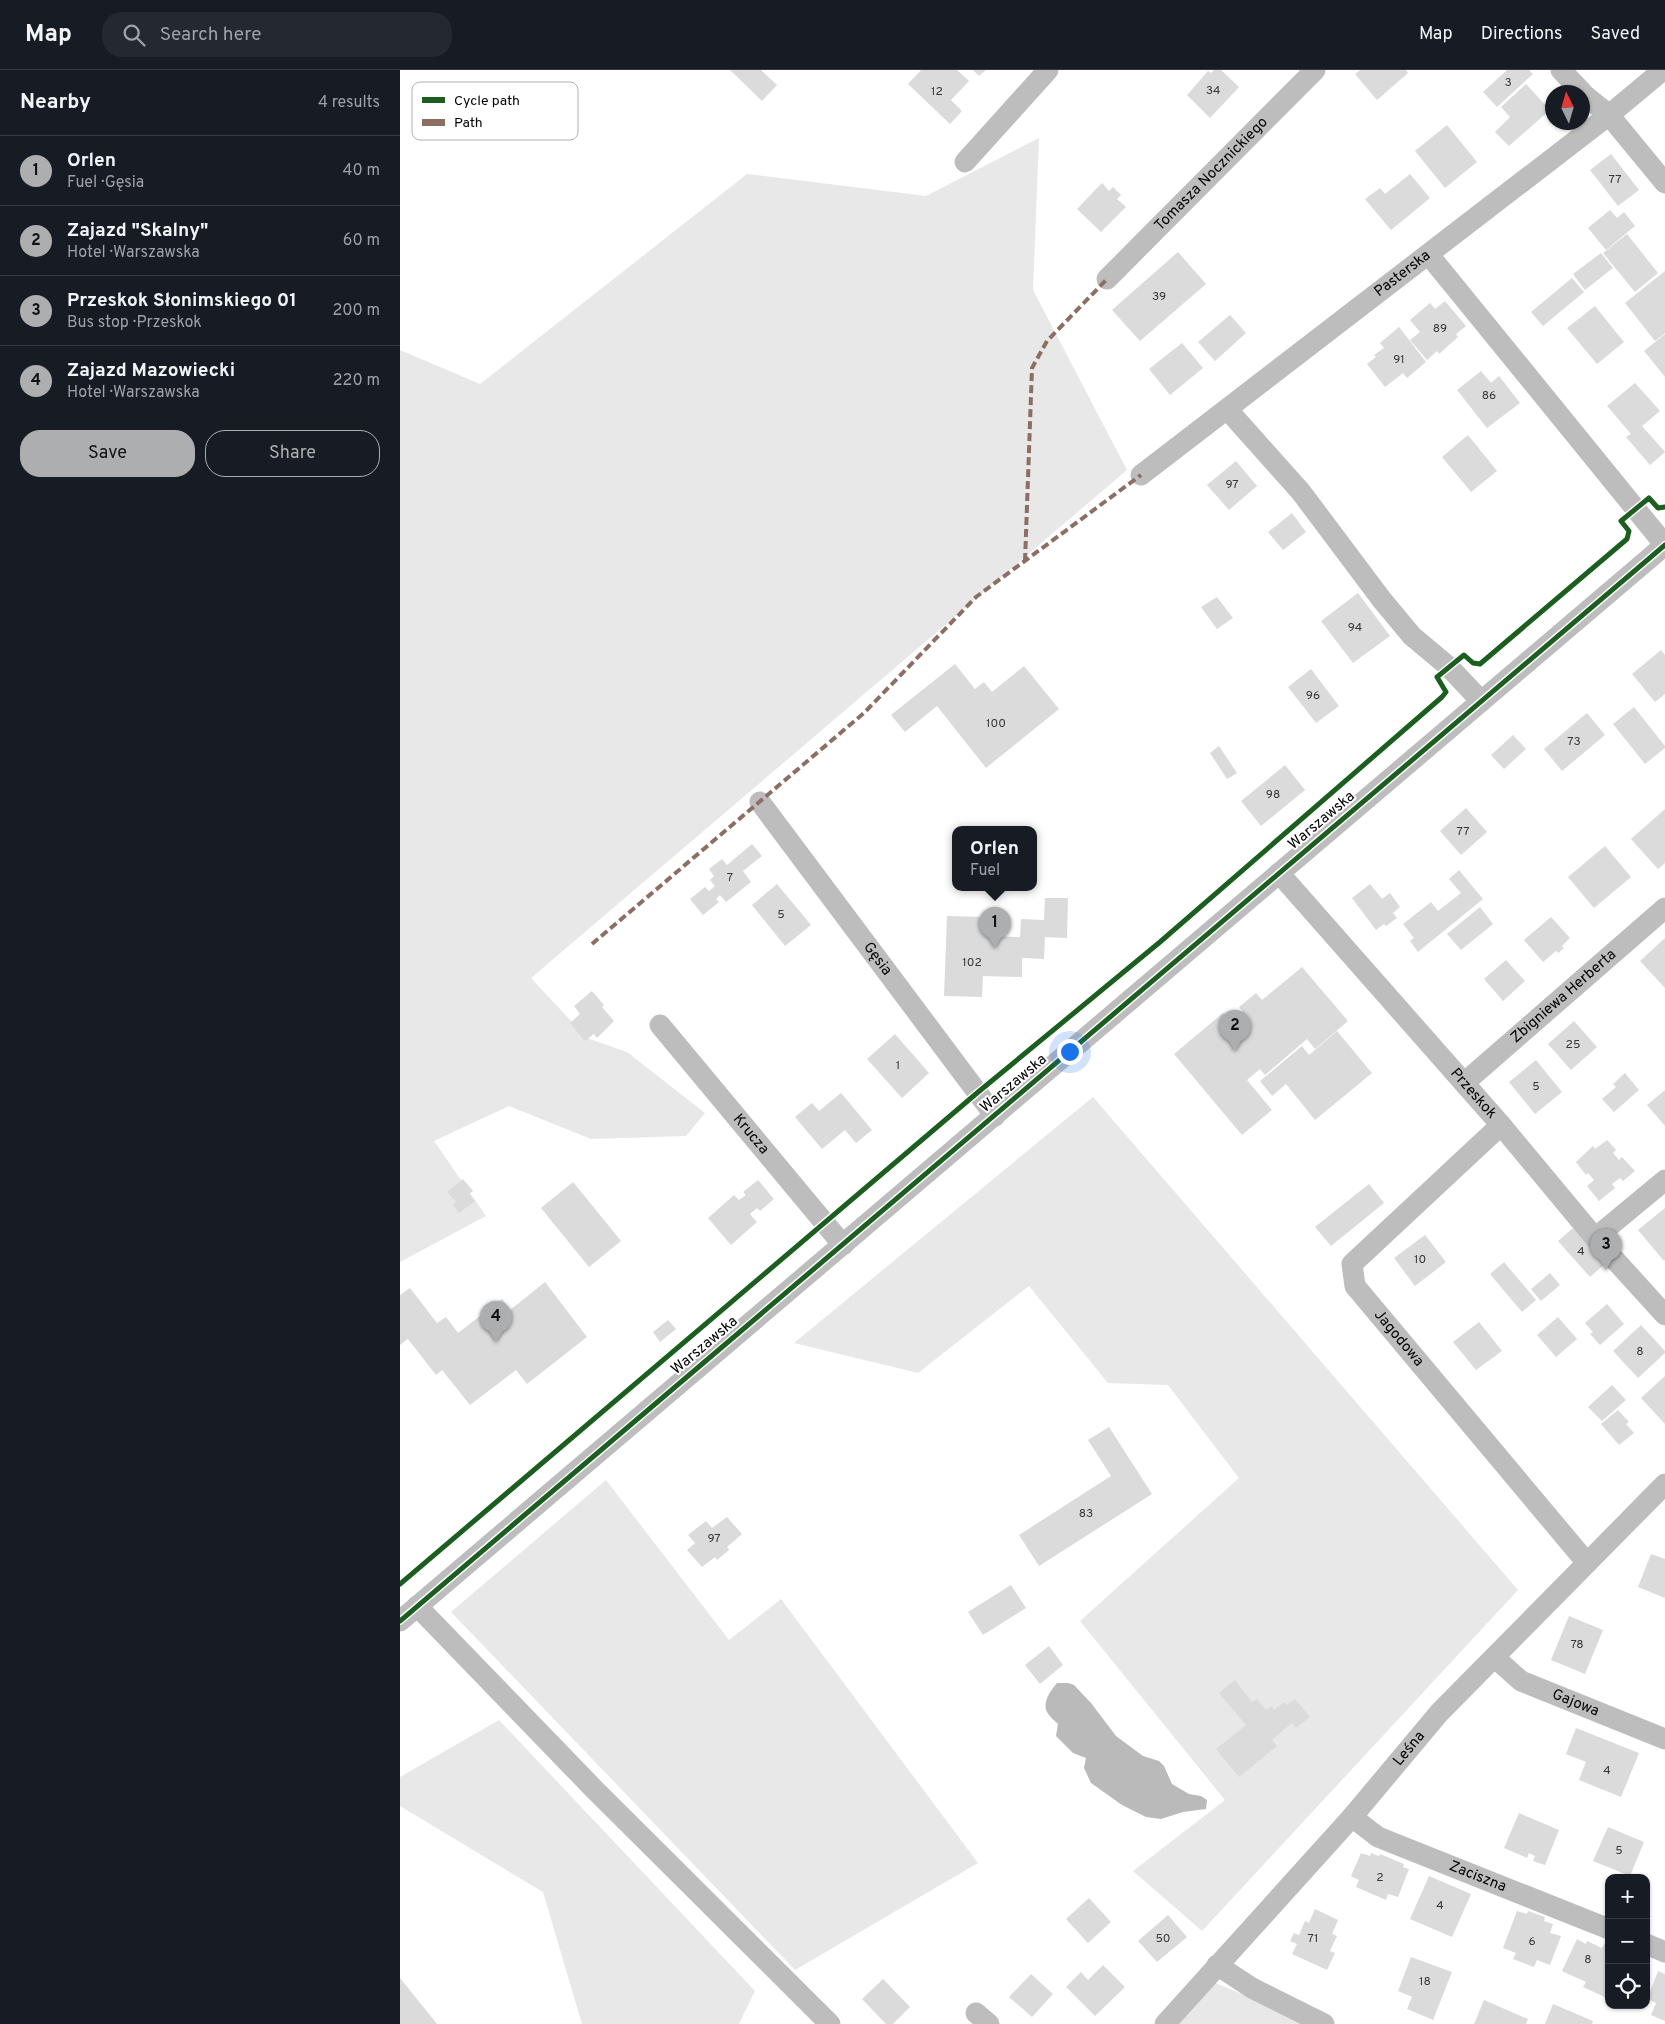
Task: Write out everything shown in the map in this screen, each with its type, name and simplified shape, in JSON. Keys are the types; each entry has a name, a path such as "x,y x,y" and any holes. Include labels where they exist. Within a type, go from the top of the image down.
{"street":[{"path":"965,162 1048,70"},
{"name":"Tomasza Nocznickiego","path":"1107,279 1315,70"},
{"path":"1561,70 1575,85"},
{"name":"Pasterska","path":"1141,475 1610,115 1663,70"},
{"path":"1590,99 1610,115 1665,183"},
{"path":"1429,255 1665,545"},
{"path":"1227,409 1301,492 1382,600 1412,636 1449,667 1481,702"},
{"name":"Warszawska","path":"400,1621 1665,545"},
{"name":"Gęsia","path":"760,802 995,1116"},
{"name":"Przeskok","path":"1279,873 1501,1125 1595,1238 1665,1315"},
{"name":"Zbigniewa Herberta","path":"1464,1083 1665,908"},
{"name":"Krucza","path":"660,1025 843,1244"},
{"name":"Jagodowa","path":"1501,1125 1352,1264 1355,1286 1587,1563"},
{"path":"1595,1238 1665,1180"},
{"name":"Leśna","path":"1164,2024 1352,1817 1439,1713 1665,1484"},
{"path":"417,1606 594,1789 830,2024"},
{"name":"Gajowa","path":"1494,1657 1521,1681 1665,1739"},
{"name":"Zaciszna","path":"1352,1817 1378,1837 1605,1927"},
{"path":"1650,1946 1665,1952"},
{"path":"1217,1965 1252,1988 1324,2024"}],"shaded area":[{"path":"1039,138 1033,290 1127,470 531,978 587,1038 627,1052 705,1113 686,1136 591,1139 509,1106 434,1141 486,1216 400,1262 400,350 480,384 747,174 926,196"},
{"path":"1093,1097 1518,1590 1202,1931 1133,1871 1225,1800 1080,1621 1239,1478 1168,1385 1108,1383 1029,1286 918,1373 794,1343"},
{"path":"606,1480 729,1640 781,1599 978,1863 795,1970 451,1612"},
{"path":"1057,1683 1074,1685 1091,1703 1116,1736 1143,1756 1159,1761 1164,1766 1172,1784 1189,1794 1201,1796 1207,1800 1206,1809 1183,1812 1161,1819 1146,1817 1122,1805 1091,1783 1084,1768 1086,1758 1073,1753 1056,1736 1058,1724 1047,1712 1046,1700"},
{"path":"499,1720 755,1991 739,2024 582,2024 543,1892 400,1806 400,1777"},
{"path":"1206,1979 1313,2024 1165,2024"}],"building":[{"path":"730,70 761,70 777,85 762,101"},
{"path":"921,70 957,70 969,81 951,100 962,111 950,124 908,84"},
{"path":"973,70 986,70 979,76"},
{"path":"1214,70 1221,70 1239,87 1210,118 1187,95 1208,71 1211,73"},
{"path":"1360,70 1406,70 1408,73 1377,100 1355,74"},
{"path":"1507,70 1529,70 1533,74 1497,107 1483,92"},
{"path":"1526,84 1545,105 1545,114 1509,146 1495,132 1510,117 1501,107"},
{"path":"1447,125 1477,162 1445,188 1415,151"},
{"path":"1611,154 1639,190 1618,206 1590,170"},
{"path":"1410,174 1430,198 1391,230 1365,199 1380,188 1385,194"},
{"path":"1102,183 1109,191 1113,187 1121,195 1117,199 1126,207 1101,232 1077,209"},
{"path":"1610,210 1617,218 1624,212 1635,226 1606,250 1588,228"},
{"path":"1627,234 1658,273 1635,292 1603,253"},
{"path":"1178,252 1206,284 1140,341 1112,310"},
{"path":"1601,253 1613,268 1585,290 1573,274"},
{"path":"1665,271 1665,333 1655,341 1625,303"},
{"path":"1572,278 1584,292 1543,326 1531,312"},
{"path":"1445,301 1466,326 1456,334 1458,337 1439,354 1437,351 1427,360 1410,340 1420,332 1410,320 1430,303 1435,309"},
{"path":"1595,306 1624,342 1597,364 1567,328"},
{"path":"1230,315 1246,333 1215,361 1198,342"},
{"path":"1399,327 1426,362 1407,378 1403,373 1385,387 1367,364 1376,357 1374,355 1384,348 1380,343"},
{"path":"1665,334 1665,377 1644,351"},
{"path":"1182,343 1203,368 1170,395 1149,369"},
{"path":"1481,371 1491,383 1499,376 1520,403 1487,428 1457,390"},
{"path":"1635,383 1660,411 1642,426 1665,452 1650,465 1626,437 1631,434 1607,406"},
{"path":"1468,435 1497,471 1471,492 1442,457"},
{"path":"1236,461 1257,486 1229,510 1207,485"},
{"path":"1292,513 1306,532 1283,550 1268,532"},
{"path":"1358,593 1390,636 1353,663 1321,621"},
{"path":"1217,597 1233,618 1217,629 1201,607"},
{"path":"1661,650 1665,655 1665,694 1655,702 1632,674"},
{"path":"955,664 975,689 984,682 992,692 1024,666 1059,709 986,768 937,706 905,732 891,715"},
{"path":"1311,669 1339,706 1316,723 1288,687"},
{"path":"1634,707 1665,746 1645,764 1613,724"},
{"path":"1587,713 1605,735 1562,771 1544,749"},
{"path":"1513,735 1526,749 1504,769 1491,755"},
{"path":"1219,746 1237,773 1227,779 1210,753"},
{"path":"1285,765 1305,790 1261,826 1241,801"},
{"path":"1466,808 1487,832 1461,855 1440,831"},
{"path":"1665,809 1665,863 1658,869 1631,839"},
{"path":"752,844 762,856 743,871 751,882 726,902 720,895 716,899 719,902 703,915 690,899 705,887 709,891 715,886 710,880 714,876 709,869 722,859 727,865"},
{"path":"1605,846 1631,877 1594,908 1568,877"},
{"path":"1459,870 1483,899 1418,952 1410,941 1414,938 1403,924 1431,902 1438,911 1461,893 1449,879"},
{"path":"777,884 811,925 785,946 752,905"},
{"path":"1370,884 1382,899 1390,893 1400,907 1393,913 1397,918 1376,930 1352,898"},
{"path":"1045,898 1068,898 1067,938 1045,937 1044,959 1022,958 1022,977 983,976 982,997 944,996 947,916 987,917 986,936 1020,937 1021,919 1044,920"},
{"path":"1480,907 1493,924 1461,950 1447,934"},
{"path":"1551,917 1570,938 1562,946 1564,948 1558,953 1556,951 1543,962 1524,940"},
{"path":"1665,938 1665,988 1640,961"},
{"path":"1506,960 1525,981 1503,1001 1484,979"},
{"path":"1302,967 1348,1021 1315,1049 1307,1039 1265,1075 1260,1069 1247,1080 1272,1110 1242,1135 1174,1054 1223,1013 1230,1023 1243,1012 1239,1007 1256,993 1262,1000"},
{"path":"592,991 614,1021 597,1038 594,1034 585,1041 570,1023 580,1014 574,1006"},
{"path":"1574,1021 1597,1047 1571,1070 1548,1044"},
{"path":"1337,1031 1372,1073 1315,1120 1286,1084 1272,1096 1260,1081 1302,1046 1309,1055"},
{"path":"895,1034 929,1073 902,1098 867,1059"},
{"path":"1536,1060 1562,1092 1535,1114 1509,1082"},
{"path":"1625,1073 1639,1090 1614,1112 1602,1099 1616,1087 1613,1084"},
{"path":"1665,1090 1665,1126 1647,1105"},
{"path":"841,1093 872,1130 856,1143 845,1130 822,1149 795,1117 812,1103 819,1111"},
{"path":"1607,1140 1616,1150 1613,1153 1619,1160 1622,1157 1635,1171 1623,1181 1620,1178 1612,1184 1615,1188 1599,1201 1587,1186 1594,1180 1588,1173 1586,1175 1576,1162 1593,1146 1595,1149"},
{"path":"463,1179 473,1191 469,1194 475,1201 459,1213 453,1205 456,1202 447,1192"},
{"path":"758,1180 774,1199 760,1211 757,1208 750,1214 757,1222 731,1245 708,1218 734,1195 739,1200 746,1195 743,1192"},
{"path":"573,1182 621,1241 589,1267 541,1208"},
{"path":"1369,1184 1384,1203 1331,1246 1315,1227"},
{"path":"1665,1208 1665,1260 1664,1261 1638,1230"},
{"path":"1573,1228 1605,1264 1590,1277 1558,1241"},
{"path":"1425,1235 1446,1262 1415,1286 1394,1258"},
{"path":"1504,1262 1536,1300 1522,1312 1490,1274"},
{"path":"1550,1273 1560,1285 1541,1301 1531,1289"},
{"path":"545,1282 587,1337 527,1384 516,1370 470,1405 442,1370 436,1375 408,1339 400,1345 400,1295 410,1288 437,1323 446,1317 458,1333 502,1299 510,1310"},
{"path":"1607,1304 1624,1324 1600,1345 1590,1334 1593,1332 1585,1323"},
{"path":"1558,1317 1577,1339 1556,1357 1537,1335"},
{"path":"668,1320 676,1329 660,1342 653,1332"},
{"path":"1479,1322 1502,1351 1476,1370 1453,1342"},
{"path":"1641,1325 1665,1353 1638,1378 1613,1351"},
{"path":"1665,1376 1665,1424 1641,1398"},
{"path":"1612,1385 1626,1400 1602,1421 1588,1407"},
{"path":"1618,1410 1629,1422 1626,1424 1634,1433 1619,1445 1601,1424"},
{"path":"1109,1427 1152,1494 1039,1566 1019,1535 1111,1476 1088,1440"},
{"path":"727,1517 742,1534 727,1547 729,1550 717,1560 715,1557 702,1567 687,1550 695,1543 688,1535 706,1521 712,1528"},
{"path":"1651,1554 1665,1559 1665,1598 1638,1587"},
{"path":"1011,1585 1026,1608 983,1635 968,1612"},
{"path":"1569,1616 1603,1630 1585,1674 1551,1660"},
{"path":"1049,1646 1063,1665 1040,1684 1025,1665"},
{"path":"1235,1680 1252,1702 1257,1699 1266,1710 1272,1706 1274,1710 1284,1702 1287,1705 1295,1699 1310,1717 1296,1728 1292,1723 1272,1740 1277,1746 1239,1777 1216,1749 1246,1725 1219,1693"},
{"path":"1576,1728 1639,1753 1621,1797 1579,1780 1586,1762 1566,1754"},
{"path":"1519,1813 1559,1830 1545,1865 1533,1861 1535,1856 1529,1853 1527,1858 1504,1848"},
{"path":"1608,1827 1644,1842 1631,1874 1625,1874 1593,1861"},
{"path":"1361,1853 1370,1856 1371,1853 1379,1856 1380,1854 1404,1864 1403,1867 1409,1869 1398,1897 1388,1894 1386,1900 1356,1887 1359,1880 1351,1876"},
{"path":"1429,1876 1471,1894 1452,1937 1410,1919"},
{"path":"1089,1898 1111,1922 1088,1943 1066,1919"},
{"path":"1315,1909 1338,1920 1332,1934 1337,1936 1330,1951 1335,1953 1327,1970 1292,1954 1297,1944 1290,1941 1294,1933 1299,1935 1305,1921 1309,1923"},
{"path":"1517,1911 1527,1914 1528,1911 1545,1917 1544,1921 1553,1924 1550,1933 1561,1936 1550,1965 1537,1960 1534,1967 1513,1959 1516,1953 1503,1948"},
{"path":"1168,1915 1187,1937 1157,1962 1138,1941"},
{"path":"1577,1939 1586,1944 1587,1941 1602,1948 1605,1943 1605,1997 1583,1987 1586,1982 1562,1971"},
{"path":"1411,1957 1452,1972 1433,2020 1407,2009 1412,1997 1398,1991"},
{"path":"1103,1965 1125,1987 1095,2016 1066,1987 1081,1972 1088,1980"},
{"path":"1658,1971 1665,1974 1665,2021 1651,2015 1656,2003 1650,2000 1650,1991"},
{"path":"1031,1974 1053,1994 1032,2017 1009,1997"},
{"path":"400,1978 437,2024 400,2024"},
{"path":"883,1979 910,2007 893,2024 886,2024 862,1999"},
{"path":"1484,2000 1528,2019 1526,2024 1474,2024"},
{"path":"1553,2004 1593,2021 1592,2024 1545,2024"}],"marked path":[{"path":"1025,561 1032,368 1047,341 1107,279"},
{"path":"592,944 864,713 976,597 1141,475"}],"cycle path":[{"path":"400,1584 977,1093 1160,942 1442,697 1446,692 1437,677 1464,655 1473,663 1480,664 1627,539 1629,531 1621,521 1649,498 1658,508 1665,507"},
{"path":"400,1621 1665,545"}],"place":[{"name":"Orlen","path":"995,948"},
{"name":"Zajazd \"Skalny\"","path":"1235,1051"},
{"name":"Przeskok Słonimskiego 01","path":"1606,1270"},
{"name":"Zajazd Mazowiecki","path":"496,1342"}]}
